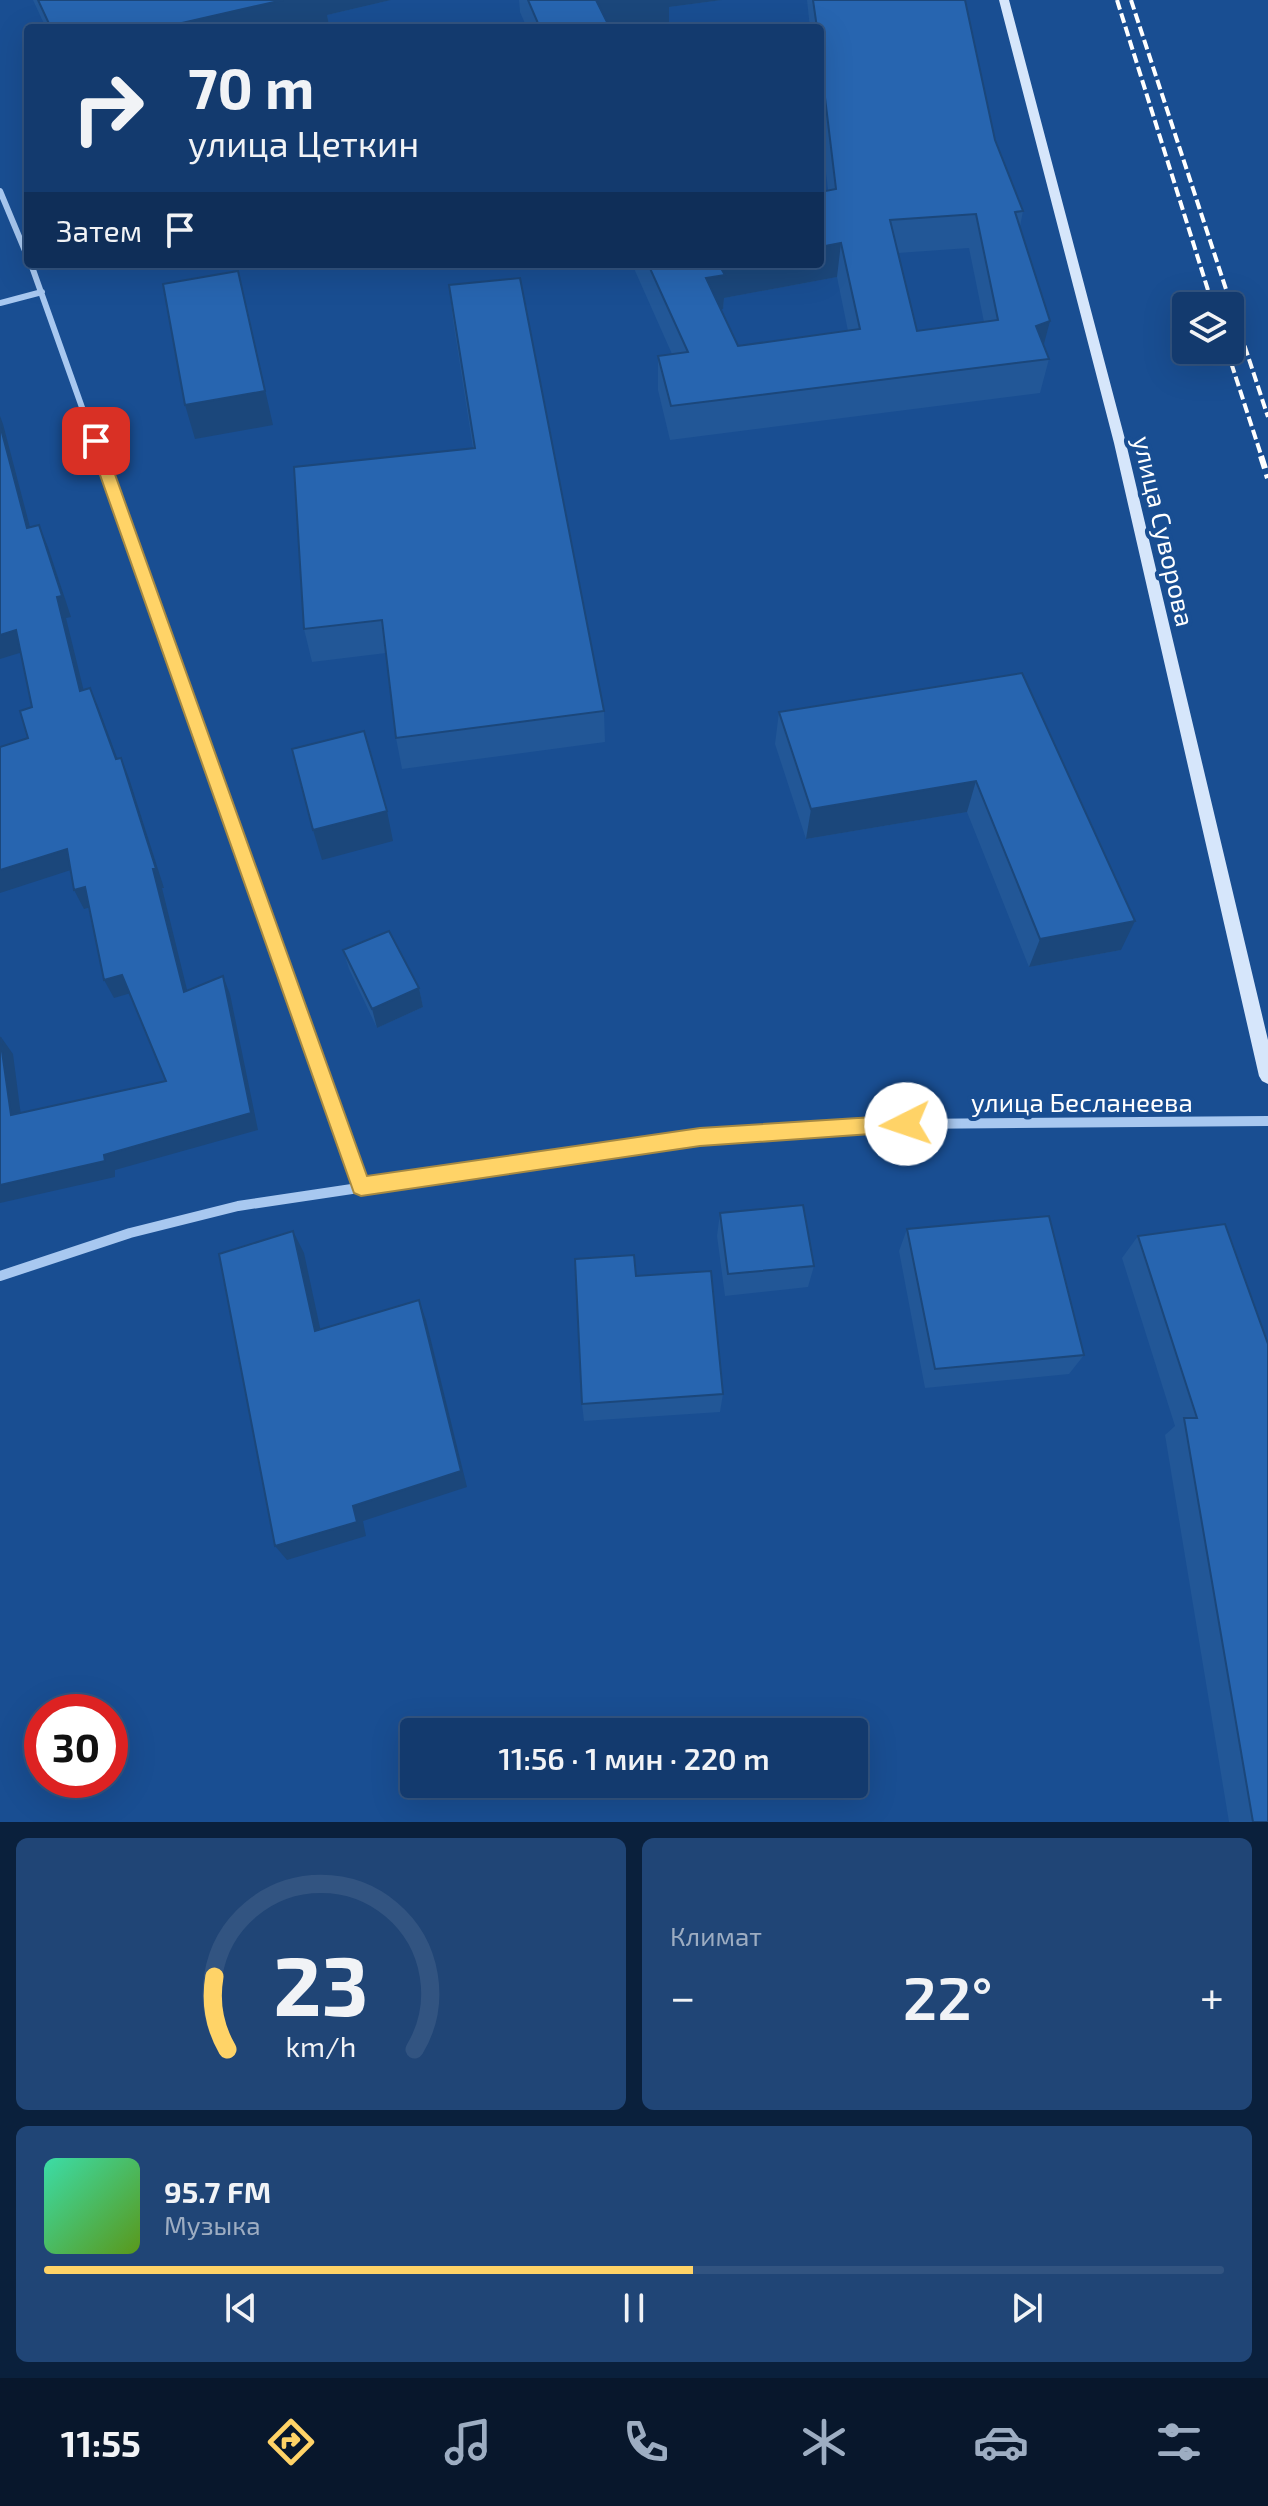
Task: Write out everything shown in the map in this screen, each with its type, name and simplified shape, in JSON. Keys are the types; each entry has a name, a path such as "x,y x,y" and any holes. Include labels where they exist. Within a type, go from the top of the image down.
{"main road":[{"name":"улица Суворова","path":"1004,0 1120,443 1268,1076"}],"street":[{"path":"0,191 24,248"},
{"path":"33,268 361,1187"},
{"path":"0,303 42,292"},
{"name":"улица Бесланеева","path":"0,1276 130,1233 238,1206 700,1137 906,1124 1268,1121"}],"building":[{"path":"38,0 283,0 178,24 49,24"},
{"path":"528,0 596,0 608,24 538,24"},
{"path":"813,0 965,0 995,140 1023,211 1015,212 1050,321 1036,326 1049,359 671,406 658,356 688,352 650,268 721,268 725,275 706,278 738,346 860,329 841,243 824,246 824,191 836,189 824,89 824,24 816,24","holes":["976,214 998,320 917,331 890,220"]},
{"path":"238,271 265,391 185,405 163,284"},
{"path":"520,278 604,711 396,738 382,620 304,629 294,467 475,448 449,285"},
{"path":"0,425 27,528 39,525 62,596 57,597 80,691 90,688 116,759 121,758 156,869 153,869 184,992 223,976 251,1113 104,1155 105,1161 0,1185 0,1037 11,1115 166,1081 122,975 104,980 85,887 74,890 67,849 0,870 0,747 28,738 20,711 32,707 16,630 0,635"},
{"path":"1022,673 1135,921 1040,939 976,781 811,809 779,712"},
{"path":"364,731 387,811 313,830 292,749"},
{"path":"389,931 419,988 372,1009 343,950"},
{"path":"803,1205 814,1266 728,1274 720,1213"},
{"path":"1049,1216 1084,1355 935,1369 907,1229"},
{"path":"1225,1224 1268,1344 1268,1822 1253,1822 1184,1418 1197,1418 1138,1236"},
{"path":"293,1231 315,1331 419,1300 461,1471 353,1506 357,1522 275,1546 219,1254"},
{"path":"634,1255 636,1276 711,1271 723,1394 582,1404 575,1259"}],"railway":[{"path":"1117,0 1209,292"},
{"path":"1131,0 1268,417"},
{"path":"1232,364 1262,458"},
{"path":"1261,456 1268,478"}],"route":[{"path":"96,441 361,1187 700,1137 906,1124"}]}
